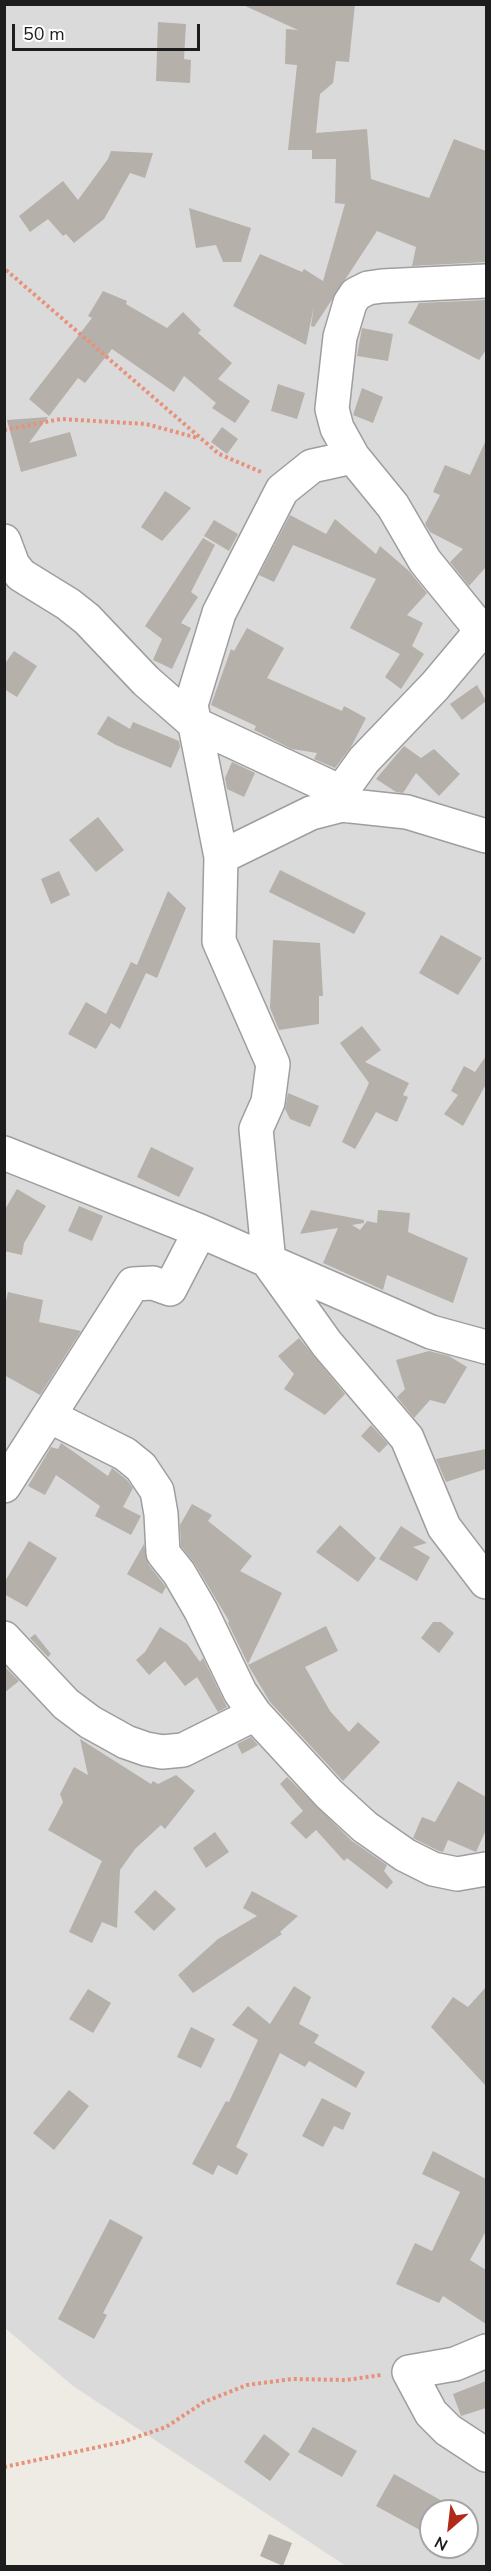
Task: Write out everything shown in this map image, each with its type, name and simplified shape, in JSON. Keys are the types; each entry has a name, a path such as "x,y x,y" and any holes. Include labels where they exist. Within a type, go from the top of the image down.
{"street":[{"path":"221,857 345,799 386,735 406,718 484,633 425,561 393,506 353,457 337,428 332,409 340,338 350,303 356,294 368,288 382,286 486,281"},
{"path":"353,457 312,466 282,490 219,613 191,705 221,857 219,941 273,1064 268,1102 256,1129 269,1263 327,1344 407,1438 444,1527 486,1582"},
{"path":"4,541 13,565 21,575 68,604 87,620 146,681 195,724 345,799 407,812 486,836"},
{"path":"4,1153 200,1231 431,1332 486,1347"},
{"path":"4,1486 133,1284 153,1283 170,1288 200,1231"},
{"path":"49,1416 124,1454 141,1467 157,1491 163,1552 179,1573 240,1692 255,1714 328,1794 365,1827 405,1855 433,1869 457,1874 486,1869"},
{"path":"4,1638 66,1704 90,1722 126,1742 146,1749 162,1752 183,1750 255,1714"},
{"path":"486,2351 455,2364 409,2372 431,2413 448,2430 486,2455"}],"path":[{"path":"6,270 201,440 219,454 264,473"},
{"path":"4,430 61,419 146,423 201,440"},
{"path":"4,2467 122,2442 166,2427 204,2402 247,2385 292,2379 346,2380 409,2372"}],"shaded area":[{"path":"4,5 486,5 486,2566 346,2566 73,2386 5,2328"}],"building":[{"path":"241,4 355,4 349,62 336,61 333,83 320,94 316,133 367,129 371,179 429,198 454,139 486,151 486,262 412,266 416,247 377,231 314,327 311,326 314,306 306,345 233,306 260,254 302,272 304,269 323,281 345,204 335,203 336,159 312,159 312,150 288,150 297,65 285,64 286,29 298,30"},
{"path":"158,22 186,24 184,59 191,60 190,83 156,81"},
{"path":"111,151 153,153 145,178 130,173 104,219 74,243 66,234 63,236 48,219 30,232 19,216 63,181 78,200 108,159"},
{"path":"189,208 251,228 241,262 223,262 216,245 196,248"},
{"path":"103,291 127,301 126,304 167,328 183,312 201,330 198,333 232,363 218,379 250,401 235,423 212,408 216,403 184,376 174,392 112,349 85,383 78,378 49,416 29,399 92,318 88,316"},
{"path":"486,300 486,350 479,360 408,323 419,303"},
{"path":"362,328 393,334 388,361 357,356"},
{"path":"278,384 305,393 297,419 271,411"},
{"path":"362,388 383,397 373,423 353,415"},
{"path":"48,417 29,443 70,432 77,456 21,472 7,420"},
{"path":"222,427 238,439 227,454 211,442"},
{"path":"486,440 486,567 469,586 450,562 463,549 430,532 425,524 440,495 433,492 445,465 470,475"},
{"path":"165,491 191,508 162,541 141,527"},
{"path":"290,515 326,534 335,519 376,554 380,546 409,571 427,593 407,615 423,623 412,646 424,654 401,689 385,677 400,654 350,628 376,579 293,545 274,582 259,575"},
{"path":"214,520 238,534 229,551 204,536"},
{"path":"203,538 215,545 191,592 198,597 181,623 191,628 172,669 153,660 162,639 145,626"},
{"path":"247,628 284,648 267,678 342,711 344,706 366,718 351,747 335,768 314,759 317,753 292,749 254,730 256,726 211,705 231,649 234,651"},
{"path":"14,651 37,666 17,697 4,689 4,665"},
{"path":"477,685 486,701 462,720 450,704"},
{"path":"108,716 130,729 133,722 179,741 180,747 171,768 116,745 97,734"},
{"path":"404,746 421,758 434,749 460,774 439,796 416,773 403,793 396,792 376,779"},
{"path":"232,762 255,773 244,797 227,789 225,778"},
{"path":"98,817 124,850 96,872 69,840"},
{"path":"280,870 366,913 354,934 269,892"},
{"path":"59,871 70,895 51,904 41,879"},
{"path":"168,891 186,908 157,978 146,973 120,1029 111,1023 96,1049 68,1034 86,1002 106,1014 131,962 137,965"},
{"path":"441,935 482,958 458,995 419,973"},
{"path":"273,940 320,943 323,996 319,996 319,1024 279,1030 270,1008"},
{"path":"362,1026 381,1050 365,1062 409,1083 403,1095 408,1097 397,1122 376,1112 355,1149 342,1142 369,1083 340,1043"},
{"path":"486,1056 486,1084 463,1126 444,1114 458,1095 451,1091 464,1066 475,1072"},
{"path":"288,1093 319,1106 310,1127 290,1119 285,1109"},
{"path":"151,1147 194,1168 179,1197 137,1177"},
{"path":"17,1189 46,1206 24,1243 22,1255 4,1251 4,1211"},
{"path":"79,1206 103,1216 92,1241 68,1231"},
{"path":"311,1210 364,1220 364,1223 352,1225 360,1230 367,1221 377,1223 378,1210 410,1213 408,1232 468,1258 453,1303 387,1275 383,1290 323,1263 338,1228 300,1234"},
{"path":"8,1292 43,1300 39,1322 81,1331 40,1395 4,1375 4,1309"},
{"path":"299,1338 345,1394 325,1415 284,1389 294,1374 278,1356"},
{"path":"429,1351 449,1356 467,1367 445,1404 430,1400 414,1418 397,1397 405,1389 396,1360"},
{"path":"371,1425 388,1444 379,1453 361,1436"},
{"path":"61,1443 108,1476 112,1468 127,1480 133,1488 123,1507 141,1516 131,1535 95,1516 100,1506 56,1475 45,1495 28,1486 51,1447 58,1449"},
{"path":"486,1449 486,1469 446,1482 436,1459"},
{"path":"192,1504 212,1515 208,1521 252,1556 240,1571 282,1593 248,1664 229,1621 195,1564 181,1546 180,1525"},
{"path":"340,1525 376,1558 358,1582 316,1552"},
{"path":"401,1526 427,1543 413,1547 430,1557 417,1581 379,1559"},
{"path":"29,1541 57,1558 27,1607 4,1594 4,1583"},
{"path":"144,1544 148,1564 166,1587 162,1594 127,1574"},
{"path":"433,1622 441,1622 454,1633 439,1653 421,1638"},
{"path":"326,1626 338,1651 305,1667 330,1711 349,1732 358,1722 380,1742 343,1781 270,1702 248,1665"},
{"path":"160,1627 187,1644 200,1662 203,1658 227,1707 218,1712 197,1677 185,1686 165,1661 149,1675 136,1660 145,1652"},
{"path":"35,1634 51,1654 48,1657 30,1638"},
{"path":"4,1666 19,1681 4,1693"},
{"path":"251,1737 258,1745 242,1754 237,1744"},
{"path":"80,1739 151,1784 153,1781 158,1784 176,1775 195,1791 165,1829 161,1825 135,1849 120,1870 117,1928 102,1922 92,1943 69,1932 102,1861 48,1830 63,1802 60,1794 74,1767 88,1775"},
{"path":"287,1777 352,1841 387,1865 384,1871 393,1882 387,1889 347,1858 344,1861 316,1830 306,1839 290,1823 303,1811 280,1784"},
{"path":"458,1781 486,1797 486,1830 476,1852 448,1840 443,1852 413,1838 422,1817 435,1822"},
{"path":"215,1832 229,1852 206,1868 193,1848"},
{"path":"155,1890 176,1909 154,1931 134,1912"},
{"path":"252,1891 298,1916 280,1932 282,1934 193,1993 178,1975 218,1939 257,1916 243,1908"},
{"path":"294,1986 311,1997 299,2024 319,2035 314,2043 365,2072 356,2088 309,2061 305,2067 280,2053 236,2147 248,2154 237,2175 218,2165 213,2175 192,2164 226,2101 229,2102 258,2040 232,2025 248,2006 270,2024"},
{"path":"486,1987 486,2086 431,2027 453,1997 468,2007"},
{"path":"88,1989 111,2003 93,2033 69,2019"},
{"path":"191,2027 215,2039 201,2068 177,2057"},
{"path":"69,2090 89,2106 54,2150 33,2133"},
{"path":"322,2098 351,2113 343,2130 334,2126 323,2147 302,2136"},
{"path":"433,2151 486,2179 486,2231 470,2260 486,2270 486,2324 443,2296 439,2303 396,2284 415,2243 432,2251 460,2192 422,2174"},
{"path":"110,2219 143,2237 103,2313 107,2315 94,2339 58,2319"},
{"path":"486,2381 486,2408 461,2416 453,2394"},
{"path":"313,2427 357,2451 342,2477 298,2452"},
{"path":"264,2434 290,2454 270,2481 244,2462"},
{"path":"394,2474 439,2499 419,2499 419,2529 376,2506"},
{"path":"269,2534 292,2543 283,2566 260,2556"}]}
